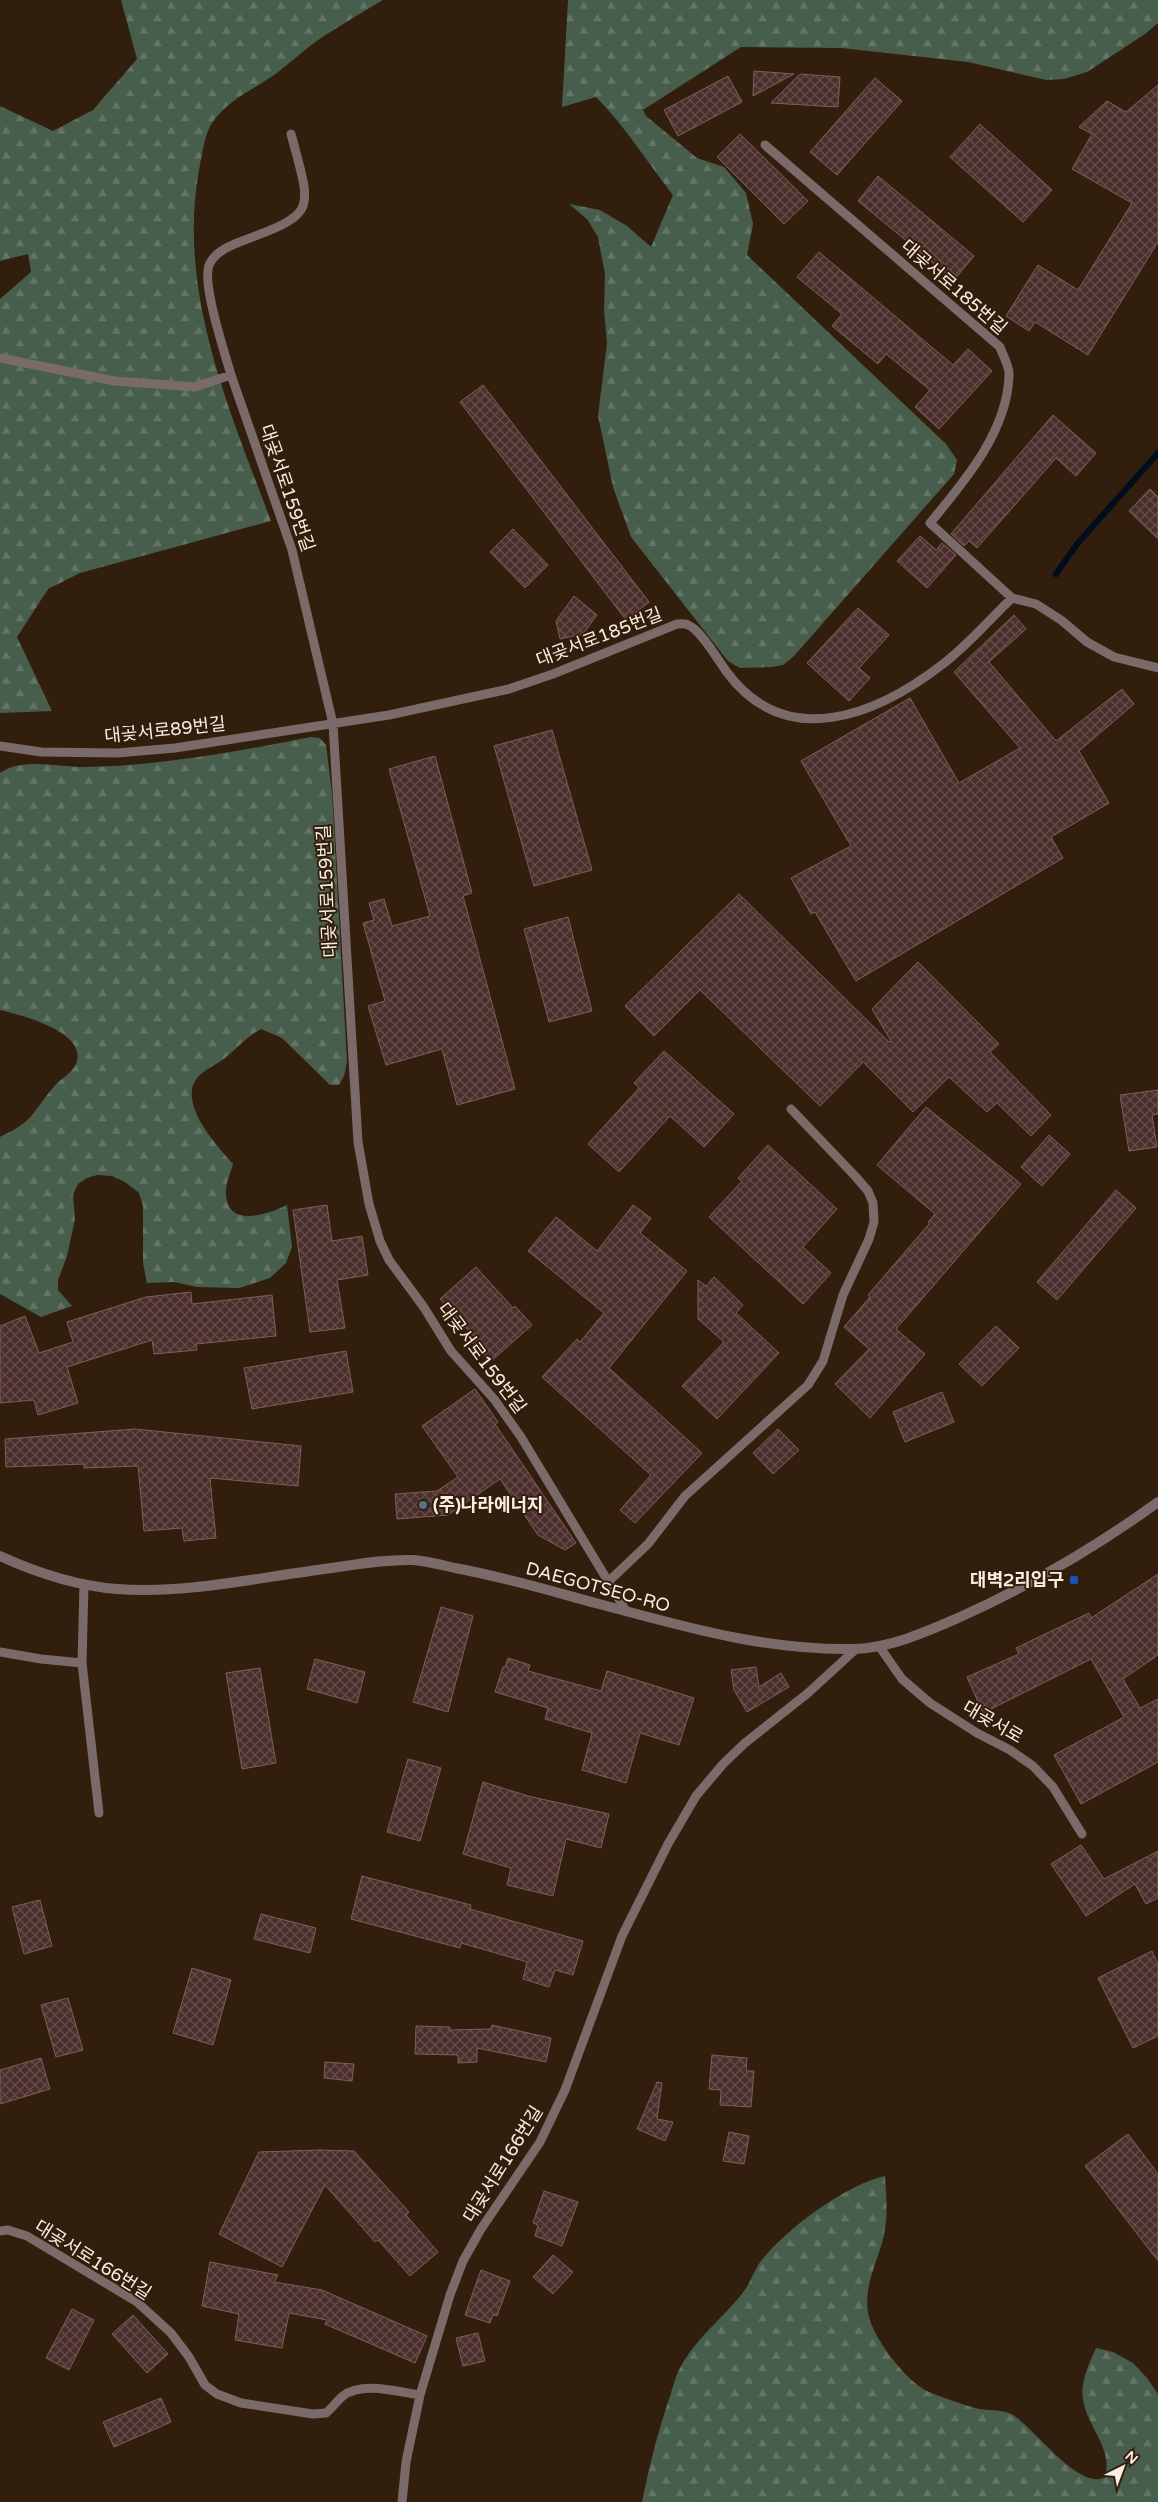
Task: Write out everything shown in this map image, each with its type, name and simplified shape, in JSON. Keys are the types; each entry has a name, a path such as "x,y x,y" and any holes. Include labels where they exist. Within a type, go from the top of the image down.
{"street":[{"name":"DAEGOTSEO-RO","path":"0,1556 22,1566 84,1584 117,1589 185,1588 374,1561 415,1560 476,1572 702,1632 758,1643 808,1648 856,1649 879,1646 927,1632 1011,1594 1083,1553 1158,1502"}],"lane":[{"name":"대곶서로159번길","path":"291,134 307,199 301,213 289,223 218,253 209,264 207,277 210,297 230,375 292,550 333,724 358,1142 370,1204 380,1241 388,1260 423,1306 441,1337 494,1399 521,1437 626,1611"},
{"name":"대곶서로185번길","path":"765,145 1000,347 1010,374 1006,397 994,432 971,473 930,523 1012,598 1036,604 1062,620 1087,642 1114,657 1158,668"},
{"path":"0,358 115,381 195,387 230,375"},
{"name":"대곶서로185번길","path":"333,724 462,700 509,689 553,674 676,624 687,624 695,629 729,675 764,707 806,720 836,718 886,699 929,674 951,657 1012,598"},
{"name":"대곶서로89번길","path":"0,746 41,752 118,753 176,748 333,724"},
{"path":"608,1582 648,1544 685,1496 808,1385 823,1361 843,1295 869,1240 874,1222 873,1203 868,1191 855,1176 791,1109"},
{"path":"84,1584 82,1663 99,1813"},
{"name":"대곶서로","path":"879,1646 902,1679 930,1703 977,1734 1010,1750 1033,1766 1054,1787 1082,1834"},
{"name":"대곶서로166번길","path":"402,2502 406,2462 420,2395 450,2295 463,2262 481,2229 540,2142 565,2090 622,1936 668,1844 696,1796 723,1764 745,1743 808,1693 856,1649"},
{"path":"0,1652 41,1660 82,1663"},
{"name":"대곶서로166번길","path":"0,2230 8,2230 27,2236 137,2302 171,2333 189,2357 205,2385 217,2394 241,2403 313,2414 326,2413 342,2396 355,2390 382,2389 420,2395"}],"green space":[{"path":"121,0 383,0 318,40 277,73 226,107 212,123 204,146 199,170 194,215 195,260 201,305 224,393 271,521 80,573 48,589 17,637 52,711 0,713 0,299 31,272 28,254 0,261 0,106 53,131 93,110 137,59"},
{"path":"568,0 1158,0 1158,23 1145,34 1087,72 1064,79 1046,80 968,62 841,48 741,47 643,110 646,116 697,158 724,167 746,193 753,224 747,255 946,444 957,460 954,474 794,656 783,665 740,668 728,661 631,537 613,487 598,416 607,343 604,311 605,274 598,237 587,219 569,204 600,210 627,226 651,247 673,195 626,132 596,97 562,107"},
{"path":"311,737 320,738 326,745 332,793 347,1062 344,1076 339,1085 330,1085 282,1038 261,1029 200,1075 192,1088 192,1100 202,1124 233,1164 226,1191 227,1203 232,1211 239,1215 258,1215 287,1205 292,1247 286,1263 270,1278 239,1288 197,1287 174,1282 147,1283 143,1263 143,1206 139,1193 125,1182 112,1176 97,1175 87,1178 78,1184 73,1194 75,1219 67,1256 58,1280 58,1290 72,1306 41,1317 0,1294 0,1137 19,1127 30,1117 55,1086 74,1068 77,1053 73,1043 51,1027 23,1016 0,1010 0,773 18,765 29,764 83,767 169,761 226,753"},
{"path":"885,2176 887,2209 885,2229 869,2283 867,2305 869,2317 877,2336 899,2367 915,2383 927,2391 976,2408 1001,2411 1013,2415 1070,2467 1083,2475 1095,2479 1105,2477 1106,2457 1086,2410 1082,2393 1086,2373 1096,2348 1113,2352 1133,2363 1158,2394 1158,2502 642,2502 650,2464 674,2382 693,2348 736,2301 761,2261 785,2235 835,2198 869,2181"}],"building":[{"path":"754,71 794,74 753,96"},
{"path":"800,74 840,77 838,107 771,103"},
{"path":"728,76 742,102 678,136 664,110"},
{"path":"875,78 902,101 837,175 810,152"},
{"path":"1158,85 1158,242 1088,355 1035,322 1029,331 1006,316 1038,265 1078,290 1132,203 1072,169 1092,134 1079,127 1107,101 1126,112"},
{"path":"980,124 1052,190 1023,222 950,157"},
{"path":"740,134 808,201 784,224 717,157"},
{"path":"878,176 974,256 954,280 858,201"},
{"path":"819,252 953,365 968,349 992,371 939,429 915,407 930,390 886,354 878,364 832,326 842,314 797,277"},
{"path":"483,385 649,602 626,620 460,402"},
{"path":"1053,415 1096,453 1076,476 1056,458 977,548 969,541 964,546 951,534"},
{"path":"1150,489 1158,497 1158,539 1129,511"},
{"path":"513,529 548,565 525,588 490,552"},
{"path":"920,536 936,550 942,543 956,555 927,588 897,561"},
{"path":"574,596 597,615 583,634 560,639 556,621"},
{"path":"858,608 889,635 859,668 870,678 849,701 807,663"},
{"path":"1014,615 1026,629 989,662 1056,741 1122,689 1134,704 1079,751 1109,803 1051,837 1063,858 856,981 815,912 811,914 791,878 851,846 801,761 910,698 959,783 1020,748 954,672"},
{"path":"552,730 592,870 534,886 494,746"},
{"path":"435,756 472,893 463,896 515,1089 457,1105 442,1049 386,1065 368,1006 385,1001 363,923 374,920 369,903 384,899 392,926 430,916 389,769"},
{"path":"739,894 889,1042 891,1041 872,1009 918,962 999,1044 990,1052 1051,1115 1031,1136 997,1103 987,1112 949,1077 913,1112 863,1062 820,1106 700,990 654,1036 625,1006"},
{"path":"568,917 592,1011 549,1022 524,929"},
{"path":"664,1051 734,1114 704,1147 670,1116 619,1172 588,1144 639,1088 634,1083"},
{"path":"1158,1090 1158,1114 1152,1115 1157,1147 1129,1151 1120,1095"},
{"path":"926,1107 1021,1184 896,1329 925,1354 870,1418 835,1384 869,1349 844,1327 870,1297 868,1295 929,1224 928,1222 935,1214 877,1165"},
{"path":"1049,1135 1070,1154 1042,1186 1021,1167"},
{"path":"768,1145 837,1209 803,1247 831,1273 803,1304 709,1217 742,1181 738,1178"},
{"path":"1116,1190 1136,1208 1057,1300 1037,1282"},
{"path":"327,1205 332,1241 362,1236 368,1275 337,1280 345,1328 310,1332 293,1210"},
{"path":"633,1205 651,1218 640,1233 687,1271 609,1368 702,1453 635,1523 620,1510 651,1475 542,1377 577,1339 580,1342 604,1313 528,1251 556,1217 597,1251"},
{"path":"476,1267 513,1308 515,1306 532,1325 490,1362 473,1343 477,1340 440,1299"},
{"path":"714,1277 743,1305 736,1313 779,1353 717,1419 682,1386 724,1342 698,1319 698,1280 706,1286"},
{"path":"191,1292 192,1304 272,1295 276,1336 196,1344 197,1350 154,1354 152,1340 67,1367 78,1403 38,1415 34,1400 0,1403 0,1326 25,1316 39,1353 73,1342 67,1322 146,1297"},
{"path":"996,1326 1019,1348 982,1386 959,1364"},
{"path":"346,1351 353,1392 252,1409 244,1368"},
{"path":"475,1389 498,1422 495,1424 576,1543 565,1550 538,1535 500,1479 448,1515 397,1519 395,1494 437,1491 458,1477 422,1426"},
{"path":"942,1392 954,1422 905,1442 893,1412"},
{"path":"135,1429 301,1446 298,1486 210,1478 216,1538 184,1541 182,1528 144,1531 138,1466 84,1468 84,1464 6,1467 5,1439"},
{"path":"778,1429 799,1450 773,1474 753,1453"},
{"path":"1158,1574 1158,1655 1123,1679 1140,1708 1158,1699 1158,1762 1081,1804 1054,1755 1124,1717 1091,1659 983,1713 967,1677 1019,1654 1016,1648 1089,1613 1091,1618"},
{"path":"441,1607 473,1616 448,1712 413,1702"},
{"path":"508,1658 530,1665 528,1671 601,1691 607,1671 694,1698 679,1745 640,1733 626,1783 582,1770 592,1733 545,1719 548,1708 495,1692"},
{"path":"315,1659 365,1672 357,1703 307,1689"},
{"path":"756,1667 759,1687 781,1673 789,1687 747,1712 734,1690 731,1670"},
{"path":"260,1668 276,1763 242,1769 226,1673"},
{"path":"408,1759 441,1768 420,1841 387,1832"},
{"path":"483,1782 528,1796 609,1814 601,1848 566,1839 553,1896 507,1885 511,1868 463,1854"},
{"path":"1081,1845 1104,1879 1158,1851 1158,1898 1146,1904 1135,1884 1086,1916 1051,1864"},
{"path":"362,1876 471,1905 470,1909 583,1941 573,1975 555,1970 549,1987 523,1979 527,1962 461,1943 460,1948 351,1919"},
{"path":"40,1900 52,1946 24,1954 12,1907"},
{"path":"261,1914 316,1928 310,1953 254,1939"},
{"path":"1152,1951 1158,1964 1158,2036 1133,2048 1098,1978"},
{"path":"192,1968 231,1980 213,2045 173,2033"},
{"path":"68,1998 83,2050 56,2057 41,2005"},
{"path":"492,2025 551,2038 546,2062 477,2048 477,2062 458,2063 458,2055 415,2054 416,2026 450,2027 450,2030 491,2029"},
{"path":"712,2055 747,2058 746,2071 754,2071 751,2107 720,2105 721,2090 709,2089"},
{"path":"41,2058 50,2089 0,2104 0,2070"},
{"path":"325,2062 354,2064 352,2081 324,2078"},
{"path":"657,2082 662,2083 657,2119 673,2122 665,2141 637,2129"},
{"path":"729,2132 749,2136 744,2164 723,2161"},
{"path":"1128,2134 1158,2174 1158,2261 1085,2166"},
{"path":"354,2151 409,2212 406,2215 438,2252 410,2276 378,2240 375,2242 325,2185 282,2267 219,2234 259,2152"},
{"path":"544,2191 578,2202 562,2246 535,2236 538,2225 533,2223"},
{"path":"553,2255 573,2272 553,2294 533,2277"},
{"path":"210,2262 278,2275 274,2282 322,2290 427,2336 415,2363 325,2324 327,2320 289,2313 282,2348 235,2340 239,2314 202,2306"},
{"path":"481,2270 510,2281 497,2316 493,2315 490,2323 465,2315"},
{"path":"72,2309 94,2320 69,2370 46,2358"},
{"path":"133,2315 168,2354 147,2373 112,2334"},
{"path":"478,2333 485,2361 463,2366 456,2338"},
{"path":"161,2398 171,2422 114,2447 103,2422"}],"waterway":[{"path":"1056,574 1077,544 1158,453"}],"place":[{"name":"(주)나라에너지","path":"423,1505"},
{"name":"대벽2리입구","path":"1074,1580"}]}
